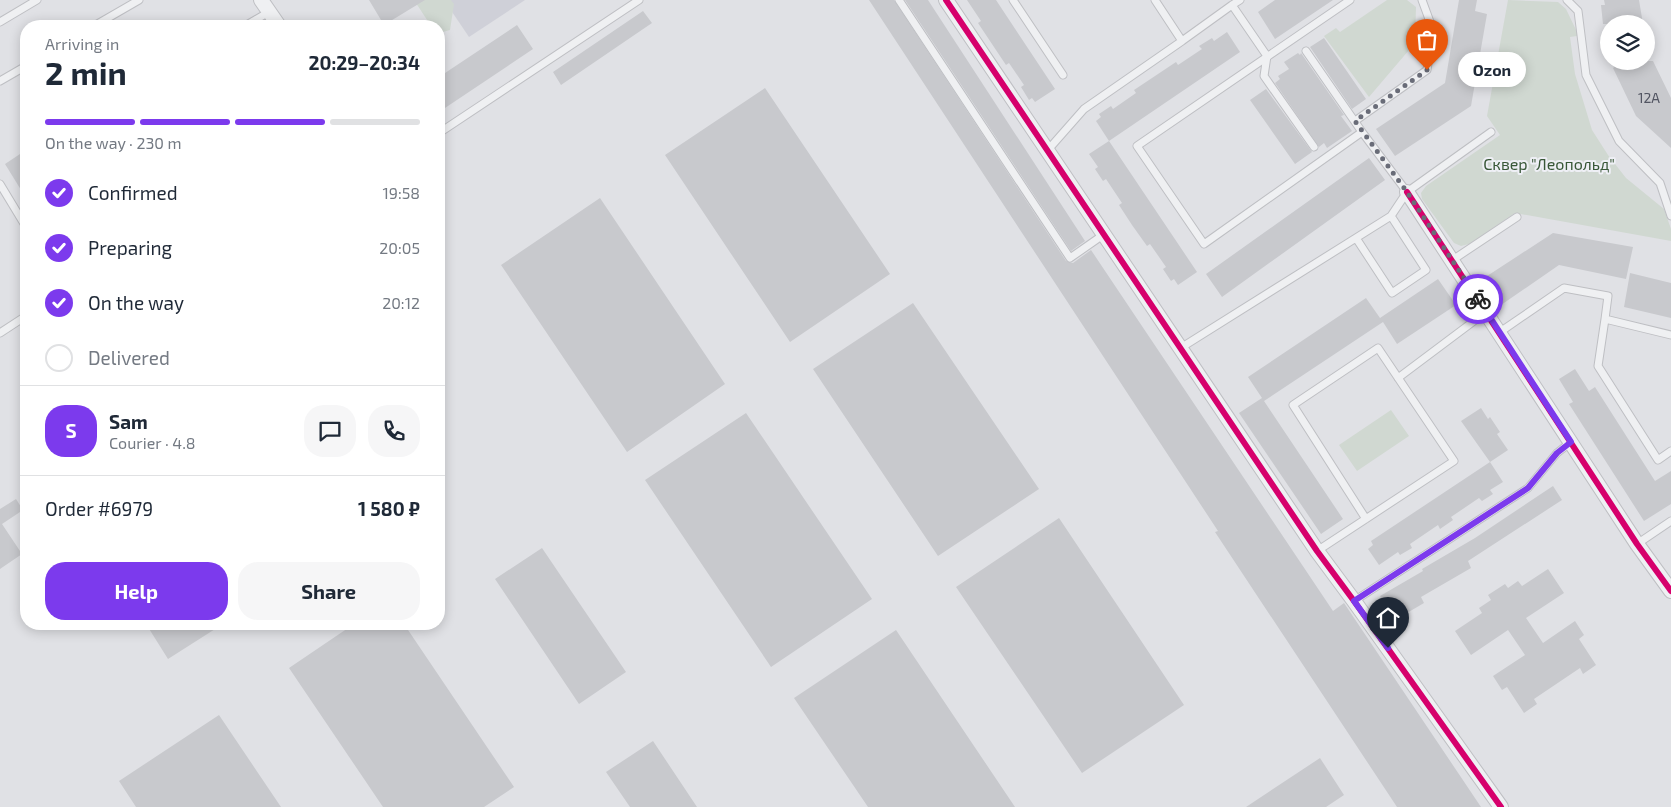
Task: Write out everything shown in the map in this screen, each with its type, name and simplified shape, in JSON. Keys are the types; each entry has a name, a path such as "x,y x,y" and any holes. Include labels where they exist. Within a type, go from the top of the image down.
{"street":[{"path":"946,0 1046,152 1317,551 1501,807"},
{"path":"265,6 275,20"},
{"path":"1407,192 1637,544 1671,591"}],"lane":[{"path":"0,22 38,0"},
{"path":"104,20 139,0"},
{"path":"445,130 639,0"},
{"path":"899,0 1070,258 1104,235"},
{"path":"1013,0 1063,75"},
{"path":"1155,0 1182,41"},
{"path":"1046,152 1084,109 1240,0"},
{"path":"1350,0 1137,146 1204,244 1362,132"},
{"path":"1355,121 1427,70 1433,30 1422,0"},
{"path":"1567,0 1578,11 1586,75 1619,141 1660,183 1671,216"},
{"path":"251,20 265,6"},
{"path":"1232,6 1266,56 1264,76 1314,147"},
{"path":"1306,50 1362,132 1407,192"},
{"path":"0,81 20,69"},
{"path":"1179,349 1391,216 1407,192 1491,132"},
{"path":"0,184 20,217"},
{"path":"1356,238 1392,293 1426,270 1391,216"},
{"path":"1451,261 1517,218"},
{"path":"1500,332 1564,288 1608,296 1598,366 1658,460 1671,451"},
{"path":"1398,378 1478,318 1489,315"},
{"path":"1605,319 1671,335"},
{"path":"0,333 20,320"},
{"path":"1317,551 1366,519 1454,461 1378,348 1293,405 1366,519"},
{"path":"1354,601 1528,488 1557,453 1571,442"},
{"path":"1637,544 1671,521"}],"shaded area":[{"path":"444,0 525,0 469,37"}],"green space":[{"path":"414,0 451,0 454,4 450,30 445,31 445,20 427,20"},
{"path":"1387,0 1407,0 1416,7 1415,43 1369,97 1324,36 1336,28 1340,32"},
{"name":"Сквер \"Леопольд\"","path":"1508,0 1558,2 1566,9 1577,32 1577,36 1570,37 1575,74 1592,130 1626,178 1664,209 1671,229 1671,241 1515,213 1469,244 1461,246 1454,243 1422,199 1421,193 1426,186 1500,135 1487,116"},
{"path":"1391,410 1409,436 1357,471 1339,445"}],"building":[{"path":"369,0 425,0 392,20 381,20"},
{"path":"869,0 894,0 1066,261 1073,263 1091,250 1333,611 1344,603 1481,807 1397,807 1215,532 1218,531"},
{"path":"905,0 928,0 1085,241 1071,251"},
{"path":"967,0 996,0 1055,89 1035,102 1032,98 1029,100 1021,87 1024,85 1009,63 1006,65 978,23 981,21"},
{"path":"1275,0 1333,0 1275,39 1258,12"},
{"path":"1459,0 1477,0 1475,11 1487,14 1471,106 1395,156 1376,129 1445,83"},
{"path":"1604,0 1639,0 1642,15 1602,15 1601,5 1605,5"},
{"path":"643,11 652,23 561,85 553,72"},
{"path":"517,25 533,49 445,108 445,73"},
{"path":"1227,32 1240,52 1109,141 1096,121 1101,117 1099,114 1111,106 1113,109 1136,93 1134,90 1176,62 1178,65 1202,49 1199,46 1212,38 1214,41"},
{"path":"1324,38 1366,99 1352,109 1310,47"},
{"path":"1298,53 1300,55 1301,53 1344,115 1341,116 1352,131 1327,148 1324,143 1319,147 1275,83 1280,79 1278,76 1289,69 1284,62"},
{"path":"1655,65 1671,98 1671,148 1636,116 1614,70 1655,70"},
{"path":"765,88 890,274 790,342 665,155"},
{"path":"1266,89 1312,152 1295,164 1250,100"},
{"path":"1109,141 1197,272 1178,285 1174,279 1171,281 1163,269 1166,267 1150,244 1147,246 1119,205 1122,203 1106,179 1103,181 1095,169 1098,167 1089,154"},
{"path":"20,154 20,188 5,164"},
{"path":"1369,158 1385,180 1222,297 1206,274"},
{"path":"600,198 725,384 627,452 501,265"},
{"path":"1553,233 1633,247 1626,279 1559,265 1501,305 1484,278"},
{"path":"1630,273 1671,283 1671,318 1624,307"},
{"path":"1438,279 1456,305 1397,344 1383,322 1264,401 1343,519 1321,534 1239,413 1262,398 1248,377 1366,298 1380,318"},
{"path":"913,303 1039,489 938,556 813,369"},
{"path":"1575,369 1589,391 1595,387 1655,481 1671,471 1671,504 1644,521 1569,404 1573,402 1559,379"},
{"path":"1481,408 1500,432 1497,434 1508,450 1490,462 1461,421"},
{"path":"746,413 872,599 771,667 645,480"},
{"path":"1490,462 1503,482 1490,490 1493,494 1482,501 1479,498 1451,517 1453,520 1440,529 1438,525 1410,544 1412,548 1400,555 1398,552 1379,565 1368,549 1373,545 1371,541"},
{"path":"1553,486 1562,500 1468,561 1471,568 1421,597 1424,603 1395,620 1380,596 1475,538"},
{"path":"16,499 20,505 20,512 2,524 20,551 20,555 0,569 0,509"},
{"path":"1059,518 1184,705 1082,773 956,587"},
{"path":"542,548 626,672 579,704 495,579"},
{"path":"1548,569 1564,593 1526,618 1543,643 1575,621 1584,635 1579,639 1596,665 1583,674 1580,668 1534,699 1537,704 1524,713 1507,687 1502,690 1493,676 1525,655 1508,630 1471,655 1455,631 1482,613 1479,608 1491,600 1488,595 1505,584 1508,588 1518,581 1522,586"},
{"path":"150,630 214,630 168,659"},
{"path":"345,630 408,630 514,787 484,807 383,807 289,668"},
{"path":"896,630 1015,807 868,807 794,698"},
{"path":"219,715 281,807 136,807 119,781"},
{"path":"653,741 697,807 630,807 606,772"},
{"path":"1320,758 1344,795 1326,807 1246,807"}],"cycle path":[{"path":"946,0 1317,551 1501,807"},
{"path":"1407,192 1637,544 1671,591"}],"way so far":[{"path":"1427,70 1355,121 1407,192 1478,299"}],"place":[{"name":"Ozon","path":"1427,70"}],"route":[{"path":"1388,648 1354,601 1528,488 1557,453 1571,442 1478,299"}]}
